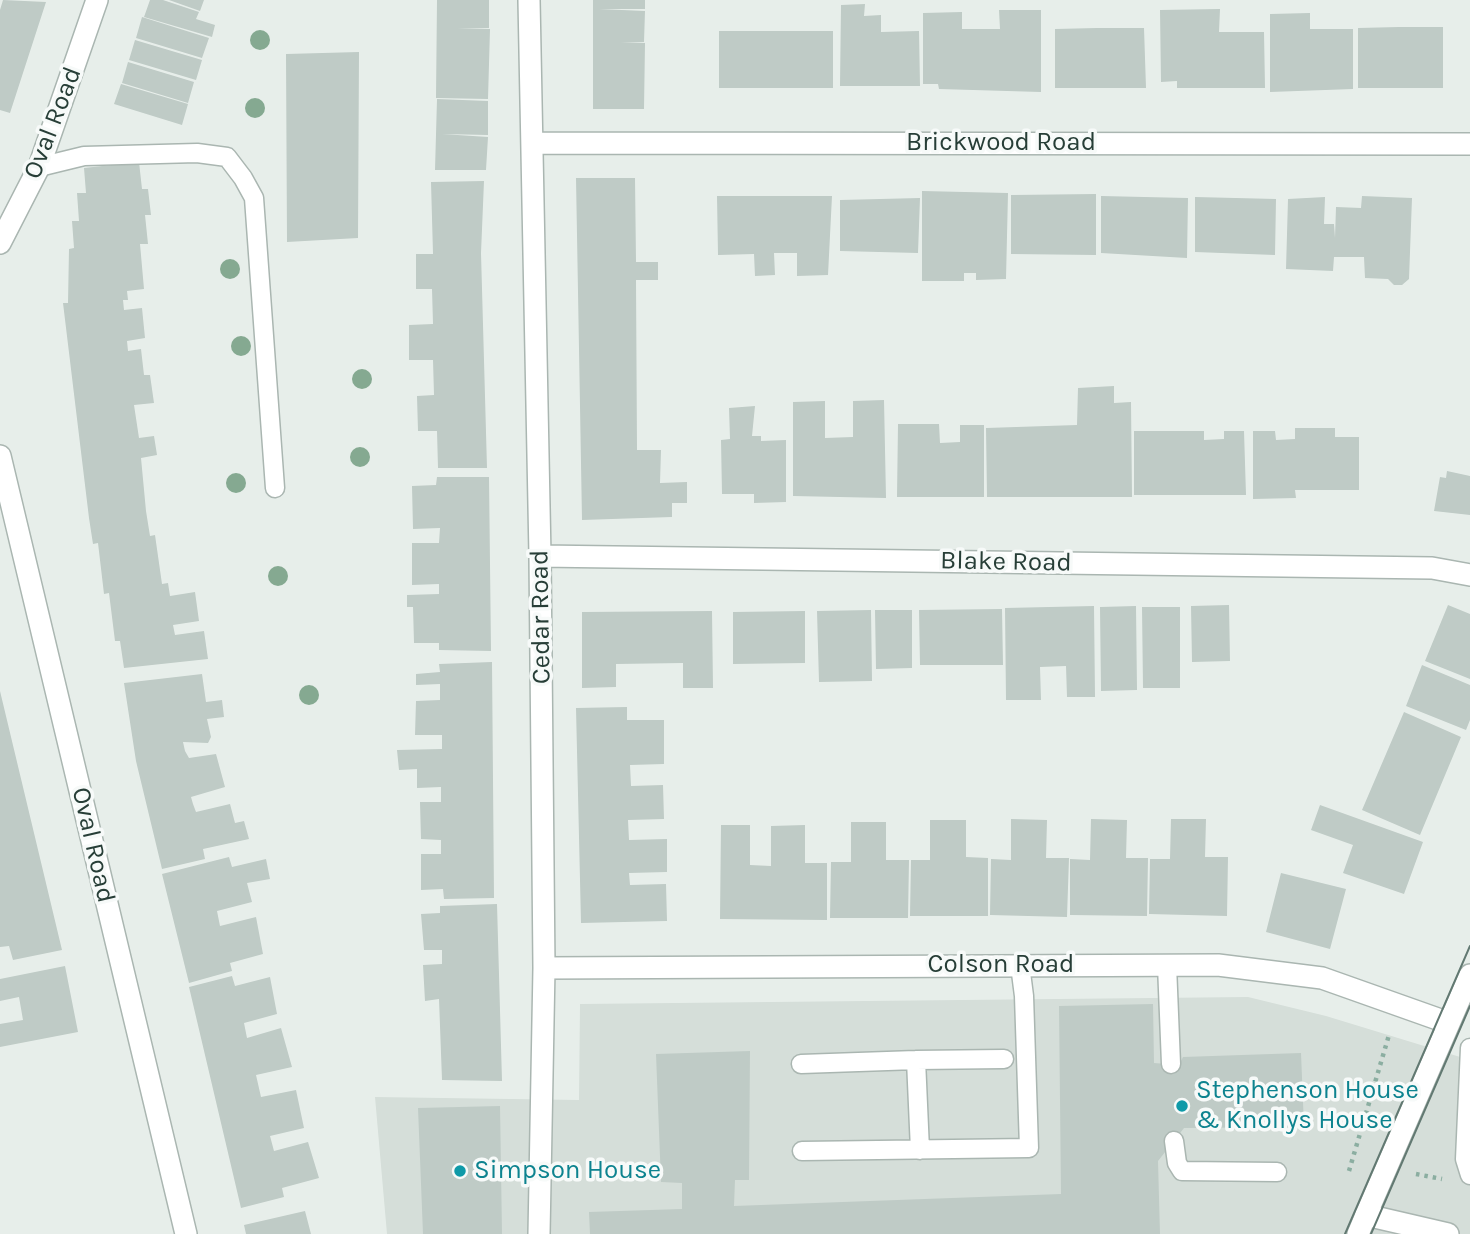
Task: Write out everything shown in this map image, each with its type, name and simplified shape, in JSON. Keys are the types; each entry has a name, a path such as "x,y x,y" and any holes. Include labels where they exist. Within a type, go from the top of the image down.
{"street":[{"name":"Oval Road","path":"0,243 39,167 97,0"},
{"name":"Cedar Road","path":"529,0 540,556 544,968 539,1234"},
{"name":"Brickwood Road","path":"533,143 1470,144"},
{"name":"Oval Road","path":"0,456 186,1234"},
{"name":"Blake Road","path":"540,556 1432,568 1470,575"},
{"name":"Colson Road","path":"544,968 1218,965 1322,978 1397,1007 1449,1023"},
{"path":"1448,1234 1362,1225 1470,975"}],"lane":[{"path":"39,167 85,156 197,153 227,157 243,178 254,198 275,488"},
{"path":"802,1151 1029,1148 1024,996 1020,965"},
{"path":"1167,965 1171,1064"},
{"path":"1470,1048 1465,1159 1470,1175"},
{"path":"801,1064 1003,1059"},
{"path":"916,1060 920,1150"},
{"path":"1174,1141 1177,1163 1182,1171 1277,1172"}],"path":[{"path":"1349,1169 1397,1007"},
{"path":"1406,1172 1447,1180"}],"shaded area":[{"path":"1248,997 1326,1016 1470,1060 1470,1234 387,1234 375,1097 579,1100 580,1004"}],"building":[{"path":"3,0 46,2 10,113 0,110 0,10"},
{"path":"150,0 163,0 199,12 196,19 215,25 212,37 144,17"},
{"path":"169,0 204,0 200,11"},
{"path":"437,0 489,0 489,28 457,28 490,29 488,99 436,98"},
{"path":"593,0 645,0 645,9 599,9 645,11 644,42 621,42 645,43 644,109 593,109"},
{"path":"865,4 864,16 881,15 881,32 919,31 920,86 840,86 841,5"},
{"path":"1220,9 1219,32 1264,32 1265,88 1177,88 1177,81 1161,82 1160,10"},
{"path":"999,10 1041,10 1041,92 939,89 938,84 923,84 923,13 962,12 962,29 1000,29"},
{"path":"1310,13 1310,29 1353,29 1353,89 1270,92 1270,14"},
{"path":"142,17 209,38 202,58 136,38"},
{"path":"1443,27 1443,88 1358,88 1358,28"},
{"path":"1144,28 1146,88 1055,88 1055,29"},
{"path":"719,31 833,31 833,88 719,88"},
{"path":"135,40 202,60 196,80 129,60"},
{"path":"359,52 358,238 287,242 286,54"},
{"path":"128,62 194,82 188,103 122,83"},
{"path":"121,84 188,104 182,125 114,104"},
{"path":"437,99 488,101 488,135 442,134 488,137 486,170 435,170"},
{"path":"139,162 142,189 148,189 151,215 145,215 148,244 140,244 144,289 127,291 128,300 123,300 124,310 142,308 145,338 127,341 128,351 141,349 144,375 150,375 154,403 134,405 139,438 154,436 157,455 141,458 146,511 150,536 155,535 162,584 168,583 170,596 195,592 199,621 173,625 175,635 204,631 208,659 124,668 120,641 115,641 109,593 104,594 98,543 93,544 63,303 68,303 69,249 74,248 72,221 79,221 77,193 86,193 84,168"},
{"path":"576,178 635,178 636,262 658,262 658,280 636,280 637,450 661,450 660,483 687,482 687,503 672,503 672,517 582,520"},
{"path":"484,181 481,253 487,468 438,468 437,431 418,431 417,396 434,395 433,360 409,360 409,325 433,324 432,289 416,289 416,254 433,254 431,182"},
{"path":"922,191 1008,193 1006,279 976,280 976,273 964,273 964,281 922,281"},
{"path":"1096,194 1096,255 1011,254 1011,195"},
{"path":"717,196 832,196 828,275 797,276 797,253 774,253 775,275 755,276 754,254 718,255"},
{"path":"1101,196 1188,198 1187,258 1101,253"},
{"path":"1362,196 1412,198 1409,279 1402,285 1394,285 1388,279 1365,278 1364,257 1334,257 1333,271 1286,269 1288,199 1325,197 1324,224 1334,224 1335,238 1336,207 1361,208"},
{"path":"1195,197 1276,199 1275,255 1195,252"},
{"path":"920,198 918,253 840,251 840,200"},
{"path":"1114,386 1114,403 1131,402 1132,497 987,497 986,428 1077,425 1078,388"},
{"path":"884,400 886,498 793,496 793,402 825,401 825,438 853,437 853,401"},
{"path":"755,406 752,436 761,436 761,441 786,440 786,502 754,503 754,494 722,494 721,440 730,439 729,408"},
{"path":"898,424 939,424 940,443 960,442 960,425 984,425 984,497 897,497"},
{"path":"1295,428 1335,428 1335,437 1359,437 1359,490 1295,490 1296,498 1253,499 1253,431 1275,431 1276,440 1295,439"},
{"path":"1134,431 1204,431 1204,440 1224,439 1224,431 1244,431 1246,495 1134,495"},
{"path":"1447,471 1470,476 1470,515 1434,511 1440,477 1446,478"},
{"path":"437,477 489,477 491,651 439,650 439,643 414,643 413,607 407,607 407,595 439,594 439,584 412,585 412,543 439,543 440,528 413,529 412,486 436,485"},
{"path":"1229,605 1230,661 1192,662 1191,606"},
{"path":"1448,605 1470,614 1470,679 1425,661"},
{"path":"1094,606 1095,697 1067,697 1066,666 1040,667 1041,700 1006,700 1005,608"},
{"path":"1136,606 1137,690 1101,691 1100,607"},
{"path":"1142,607 1180,607 1180,688 1143,688"},
{"path":"1002,609 1003,665 920,665 919,610"},
{"path":"871,610 872,681 819,682 817,611"},
{"path":"875,610 912,610 912,668 876,669"},
{"path":"712,611 713,688 683,688 683,663 616,664 616,687 582,688 582,612"},
{"path":"805,611 805,663 733,664 733,612"},
{"path":"492,662 494,898 444,899 443,889 421,890 421,854 441,854 441,840 421,839 420,802 441,802 441,787 417,788 417,769 399,770 397,750 442,749 442,735 415,735 416,701 440,700 440,684 416,685 416,674 440,672 439,664"},
{"path":"1422,665 1470,685 1470,720 1466,730 1406,706"},
{"path":"202,674 206,702 222,700 224,717 207,719 211,737 208,743 183,742 189,758 216,754 225,787 191,797 196,812 230,804 235,823 244,821 249,839 203,849 205,859 162,869 136,761 124,683"},
{"path":"0,691 62,950 13,960 9,946 0,947"},
{"path":"627,707 627,720 664,720 664,764 630,765 631,786 663,785 664,819 628,820 629,840 667,839 667,872 629,873 630,885 666,884 667,921 581,923 576,708"},
{"path":"1404,712 1461,737 1420,835 1362,810"},
{"path":"1320,805 1423,842 1404,894 1343,873 1353,845 1311,830"},
{"path":"1011,819 1047,820 1046,858 1069,858 1067,917 990,915 991,859 1011,860"},
{"path":"1091,819 1127,820 1126,858 1148,858 1147,916 1070,915 1070,859 1090,860"},
{"path":"1171,819 1206,819 1205,857 1228,857 1227,916 1149,914 1150,859 1170,859"},
{"path":"930,820 966,820 966,857 988,858 988,916 910,916 911,860 930,860"},
{"path":"851,822 886,822 886,860 909,860 908,918 830,918 831,862 851,862"},
{"path":"721,825 750,825 750,865 771,866 771,826 805,825 805,863 827,863 827,920 720,919"},
{"path":"229,857 232,867 266,859 270,879 247,883 252,902 217,911 220,926 256,917 263,954 230,963 232,971 189,983 162,874"},
{"path":"1281,873 1346,889 1330,949 1266,932"},
{"path":"497,904 502,1081 442,1080 439,999 425,1001 423,965 442,964 442,950 424,950 421,914 440,913 440,906"},
{"path":"65,966 78,1032 0,1047 0,1024 23,1020 19,997 0,1001 0,979"},
{"path":"232,976 235,986 270,977 277,1014 244,1023 247,1038 281,1028 292,1067 256,1075 261,1097 296,1090 304,1128 270,1136 274,1151 308,1142 319,1178 282,1188 284,1197 241,1208 189,987"},
{"name":"Stephenson House & Knollys House","path":"1153,1004 1154,1063 1179,1065 1183,1057 1301,1053 1304,1127 1184,1128 1158,1161 1160,1234 590,1234 589,1212 682,1209 682,1183 661,1182 656,1054 750,1051 749,1180 735,1180 734,1206 1061,1194 1059,1006"},
{"name":"Simpson House","path":"500,1106 502,1234 423,1234 418,1108"},
{"path":"305,1211 311,1234 246,1234 244,1225"}],"tram line":[{"path":"1345,1234 1470,946"},
{"path":"1371,1234 1470,1006"}],"place":[{"name":"Stephenson House & Knollys House","path":"1182,1106"},
{"name":"Simpson House","path":"460,1171"}]}
